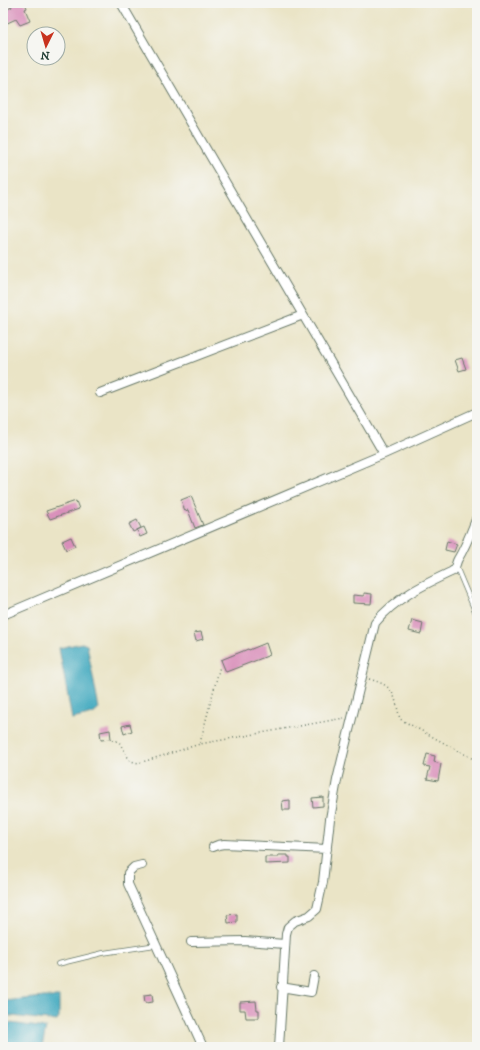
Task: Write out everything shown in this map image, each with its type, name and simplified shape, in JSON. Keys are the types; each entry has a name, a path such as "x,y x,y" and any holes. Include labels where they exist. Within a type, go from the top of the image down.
{"street":[{"path":"121,3 384,454"},
{"path":"100,393 303,315"},
{"path":"3,615 384,454 477,412"},
{"path":"279,1047 281,987 286,934 288,927 314,913 317,909 321,893 330,819 337,780 375,623 383,613 422,585 454,571 457,560 461,555 477,518"},
{"path":"213,847 218,844 224,844 326,849"},
{"path":"142,864 134,867 128,873 128,884 203,1047"},
{"path":"191,942 245,941 285,944"},
{"path":"281,987 311,992 314,976"}],"lane":[{"path":"456,566 477,616"},
{"path":"58,964 103,953 156,945"}],"path":[{"path":"200,744 220,666"},
{"path":"362,678 381,682 392,691 400,719 477,761"},
{"path":"112,740 120,742 130,761 139,763 200,744 352,717"}],"water":[{"path":"82,643 87,645 99,709 93,714 72,719 59,648"},
{"path":"59,997 59,1017 57,1021 3,1015 3,1001"},
{"path":"3,1022 46,1028 42,1047 3,1047"}],"building":[{"path":"10,3 25,3 27,8 25,9 30,21 20,25 16,19 3,25 3,11 12,7"},
{"path":"462,358 466,369 459,371 455,360"},
{"path":"191,496 203,525 195,528 188,510 185,511 181,500"},
{"path":"76,501 79,509 50,519 46,511"},
{"path":"137,520 141,528 133,532 129,524"},
{"path":"144,527 147,534 140,537 137,530"},
{"path":"71,537 75,546 66,550 62,541"},
{"path":"447,541 457,544 454,552 445,550"},
{"path":"364,593 372,594 371,604 353,603 353,595 364,596"},
{"path":"412,620 423,623 421,634 409,631"},
{"path":"201,632 203,639 196,641 194,633"},
{"path":"266,643 270,655 226,672 221,660"},
{"path":"130,724 132,731 124,734 122,726"},
{"path":"110,730 111,739 101,740 100,732"},
{"path":"427,754 435,756 434,762 441,764 438,781 427,779 430,767 424,766"},
{"path":"323,797 323,806 313,807 312,798"},
{"path":"290,800 290,810 283,810 282,801"},
{"path":"278,855 288,855 288,857 290,857 290,863 265,864 265,857 278,857"},
{"path":"237,914 237,922 228,923 227,915"},
{"path":"152,994 153,1002 145,1003 144,995"},
{"path":"256,1001 257,1010 259,1010 259,1018 246,1018 245,1010 240,1010 240,1002"}]}
